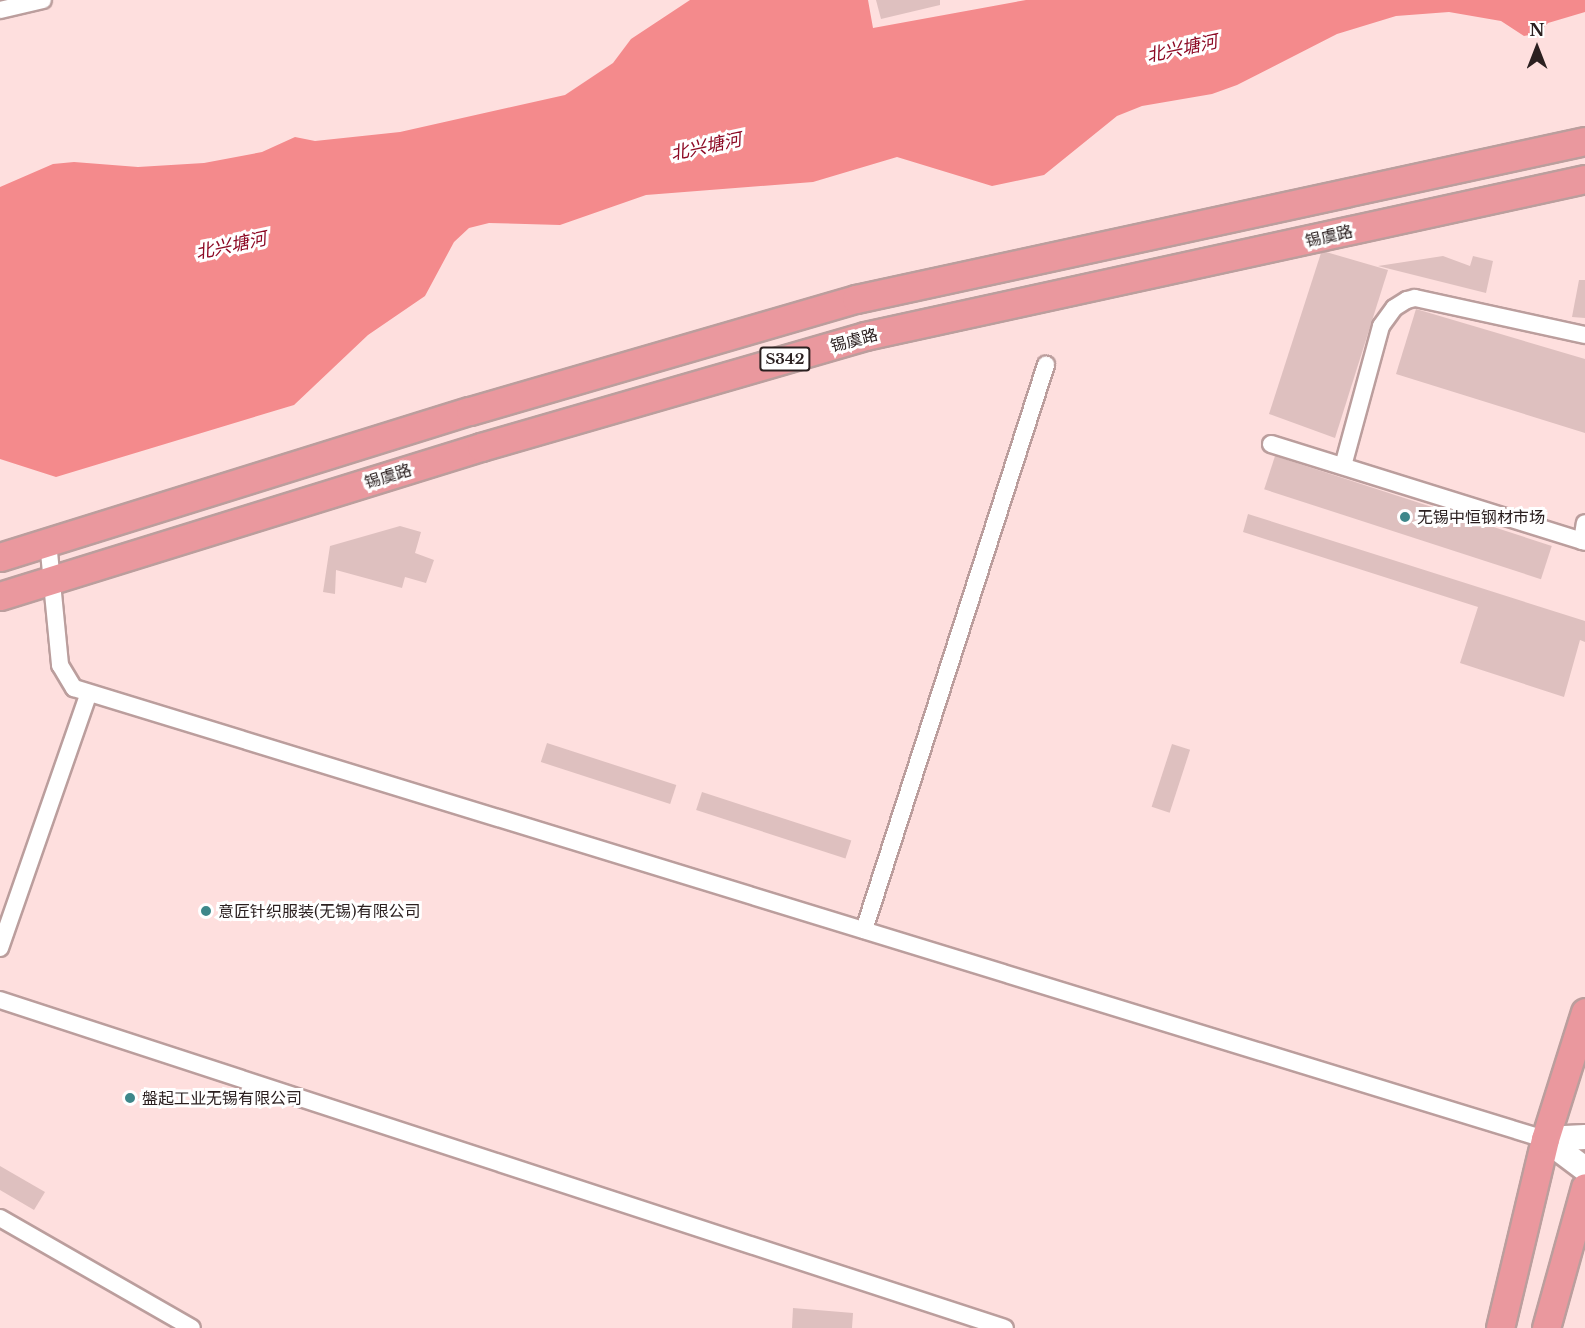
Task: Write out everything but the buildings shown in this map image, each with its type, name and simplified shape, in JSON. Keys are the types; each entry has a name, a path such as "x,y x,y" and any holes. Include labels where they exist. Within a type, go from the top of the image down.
{"main road":[{"name":"S342","path":"0,557 471,411 856,299 1585,141"},
{"name":"锡虞路","path":"0,596 481,447 865,336 1585,179"},
{"path":"1500,1328 1545,1139 1585,1012"},
{"path":"1545,1139 1585,1137"},
{"path":"1545,1139 1585,1169"},
{"path":"1546,1328 1585,1187"}],"street":[{"path":"0,10 43,0"},
{"path":"1343,466 1381,326 1394,308 1407,300 1415,298 1585,335"},
{"path":"864,930 1046,366"},
{"path":"1271,444 1583,541 1585,523"},
{"path":"48,542 60,664 74,688 1545,1139"},
{"path":"0,948 89,693"},
{"path":"0,1000 1005,1328"},
{"path":"0,1218 192,1328"}],"water":[{"name":"北兴塘河","path":"690,0 868,0 873,28 1026,0 1585,0 1585,12 1548,23 1539,33 1524,36 1501,21 1449,12 1396,16 1337,34 1237,85 1212,94 1142,106 1117,116 1044,175 992,186 897,157 813,182 646,195 560,225 489,223 469,228 454,242 425,296 368,335 294,405 56,477 0,459 0,187 53,164 74,162 138,167 204,163 262,152 295,137 315,141 400,132 565,95 613,63 631,39"}],"place":[{"name":"无锡中恒钢材市场","path":"1405,517"},
{"name":"意匠针织服装(无锡)有限公司","path":"206,911"},
{"name":"盤起工业无锡有限公司","path":"130,1098"}]}
